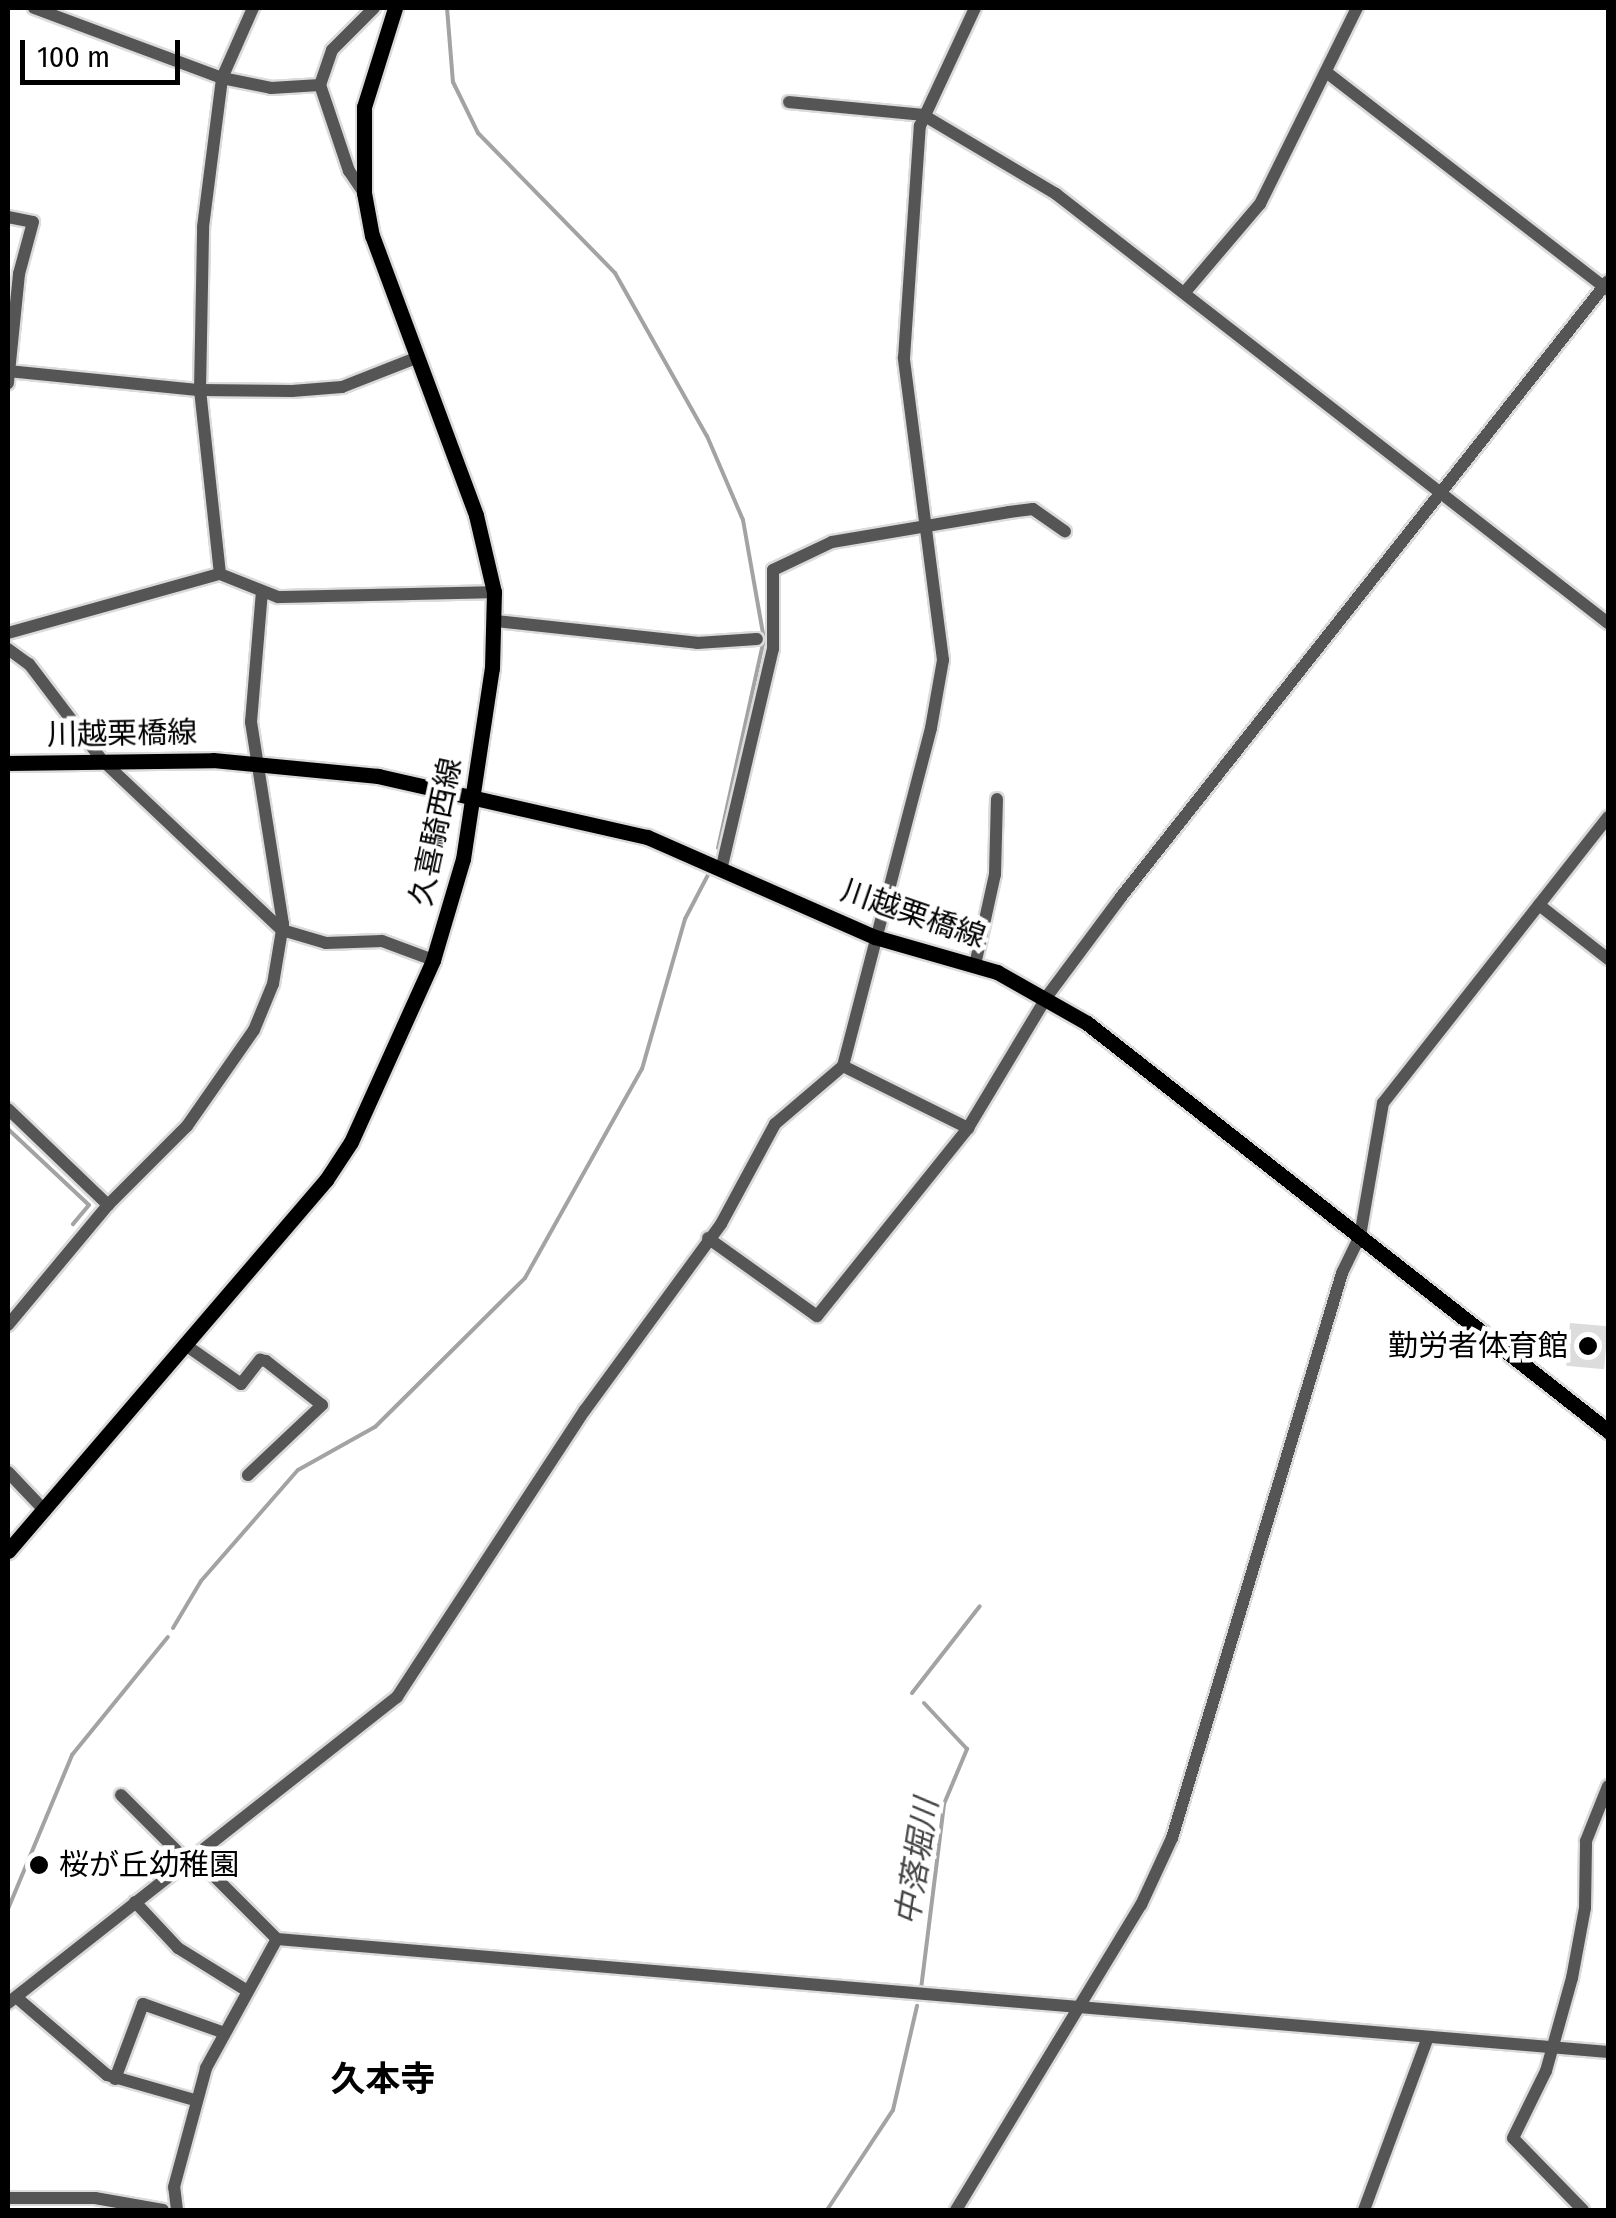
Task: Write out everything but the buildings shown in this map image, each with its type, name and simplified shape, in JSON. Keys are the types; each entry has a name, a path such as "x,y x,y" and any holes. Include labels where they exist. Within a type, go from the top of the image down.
{"main road":[{"name":"久喜騎西線","path":"8,1552 306,1208 351,1142 433,960 475,800 496,621 494,592 476,515 372,236 364,192 364,107 396,8"},
{"name":"川越栗橋線","path":"8,764 102,760 255,762 378,776 614,827 722,866 876,937 976,965 1048,995 1608,1431"}],"street":[{"path":"34,8 222,78 271,88 320,85"},
{"path":"220,574 200,390 203,227 222,78 253,8"},
{"path":"364,192 348,171 320,85 332,50 374,8"},
{"path":"195,2100 115,2078 84,2060 12,2000 409,1682 514,1513 708,1238 775,1124 843,1066 943,660 904,358 923,115 975,8"},
{"path":"1184,292 1260,204 1357,8"},
{"path":"708,1238 818,1316 968,1128 1048,995 1607,286 1326,72"},
{"path":"788,102 923,115 1068,202 1608,623"},
{"path":"8,217 33,222 20,274 8,375 200,390 342,387 416,358"},
{"path":"722,866 776,631 768,574 832,542 1033,509 1065,531"},
{"path":"8,632 220,574 278,597 494,592"},
{"path":"8,1325 108,1205 187,1126 254,1030 273,984 282,930 277,856 255,762 251,722 262,591"},
{"path":"496,621 569,634 697,643 757,639"},
{"path":"8,649 29,664 102,760 282,930 326,943 382,941 433,960"},
{"path":"976,965 994,874 996,799"},
{"path":"956,2210 1077,2012 1172,1838 1342,1272 1360,1236 1383,1103 1608,817"},
{"path":"1539,905 1608,959"},
{"path":"843,1066 968,1128"},
{"path":"8,1109 108,1205"},
{"path":"187,1346 241,1384 260,1360 266,1360 322,1405 248,1475"},
{"path":"8,1472 45,1511"},
{"path":"1583,2210 1513,2138 1552,2047 1585,1908 1586,1841 1608,1786"},
{"path":"121,1795 278,1939 1077,2012 1608,2052"},
{"path":"135,1902 178,1948 246,1990"},
{"path":"177,2210 174,2187 195,2100 222,2032 278,1939"},
{"path":"115,2078 144,2004 222,2032"},
{"path":"1364,2210 1427,2040"},
{"path":"8,2198 163,2210"}],"shaded area":[{"name":"勤労者体育館","path":"1570,1323 1608,1326 1604,1369 1566,1366"}],"waterway":[{"path":"447,8 453,82 478,133 615,273 707,436 743,520 764,639 718,848"},
{"path":"173,1628 201,1581 298,1470 375,1427 525,1278 642,1069 685,919 711,869"},
{"path":"8,1129 89,1205 73,1224"},
{"path":"912,1693 980,1606"},
{"path":"8,1909 72,1755 168,1637"},
{"name":"中落堀川","path":"921,1989 944,1804 967,1749 924,1703"},
{"name":"中落堀川","path":"827,2210 893,2110 917,2006"}],"place":[{"name":"勤労者体育館","path":"1588,1346"},
{"name":"桜が丘幼稚園","path":"39,1865"}],"district":[{"name":"久本寺","path":"383,2079"}]}
